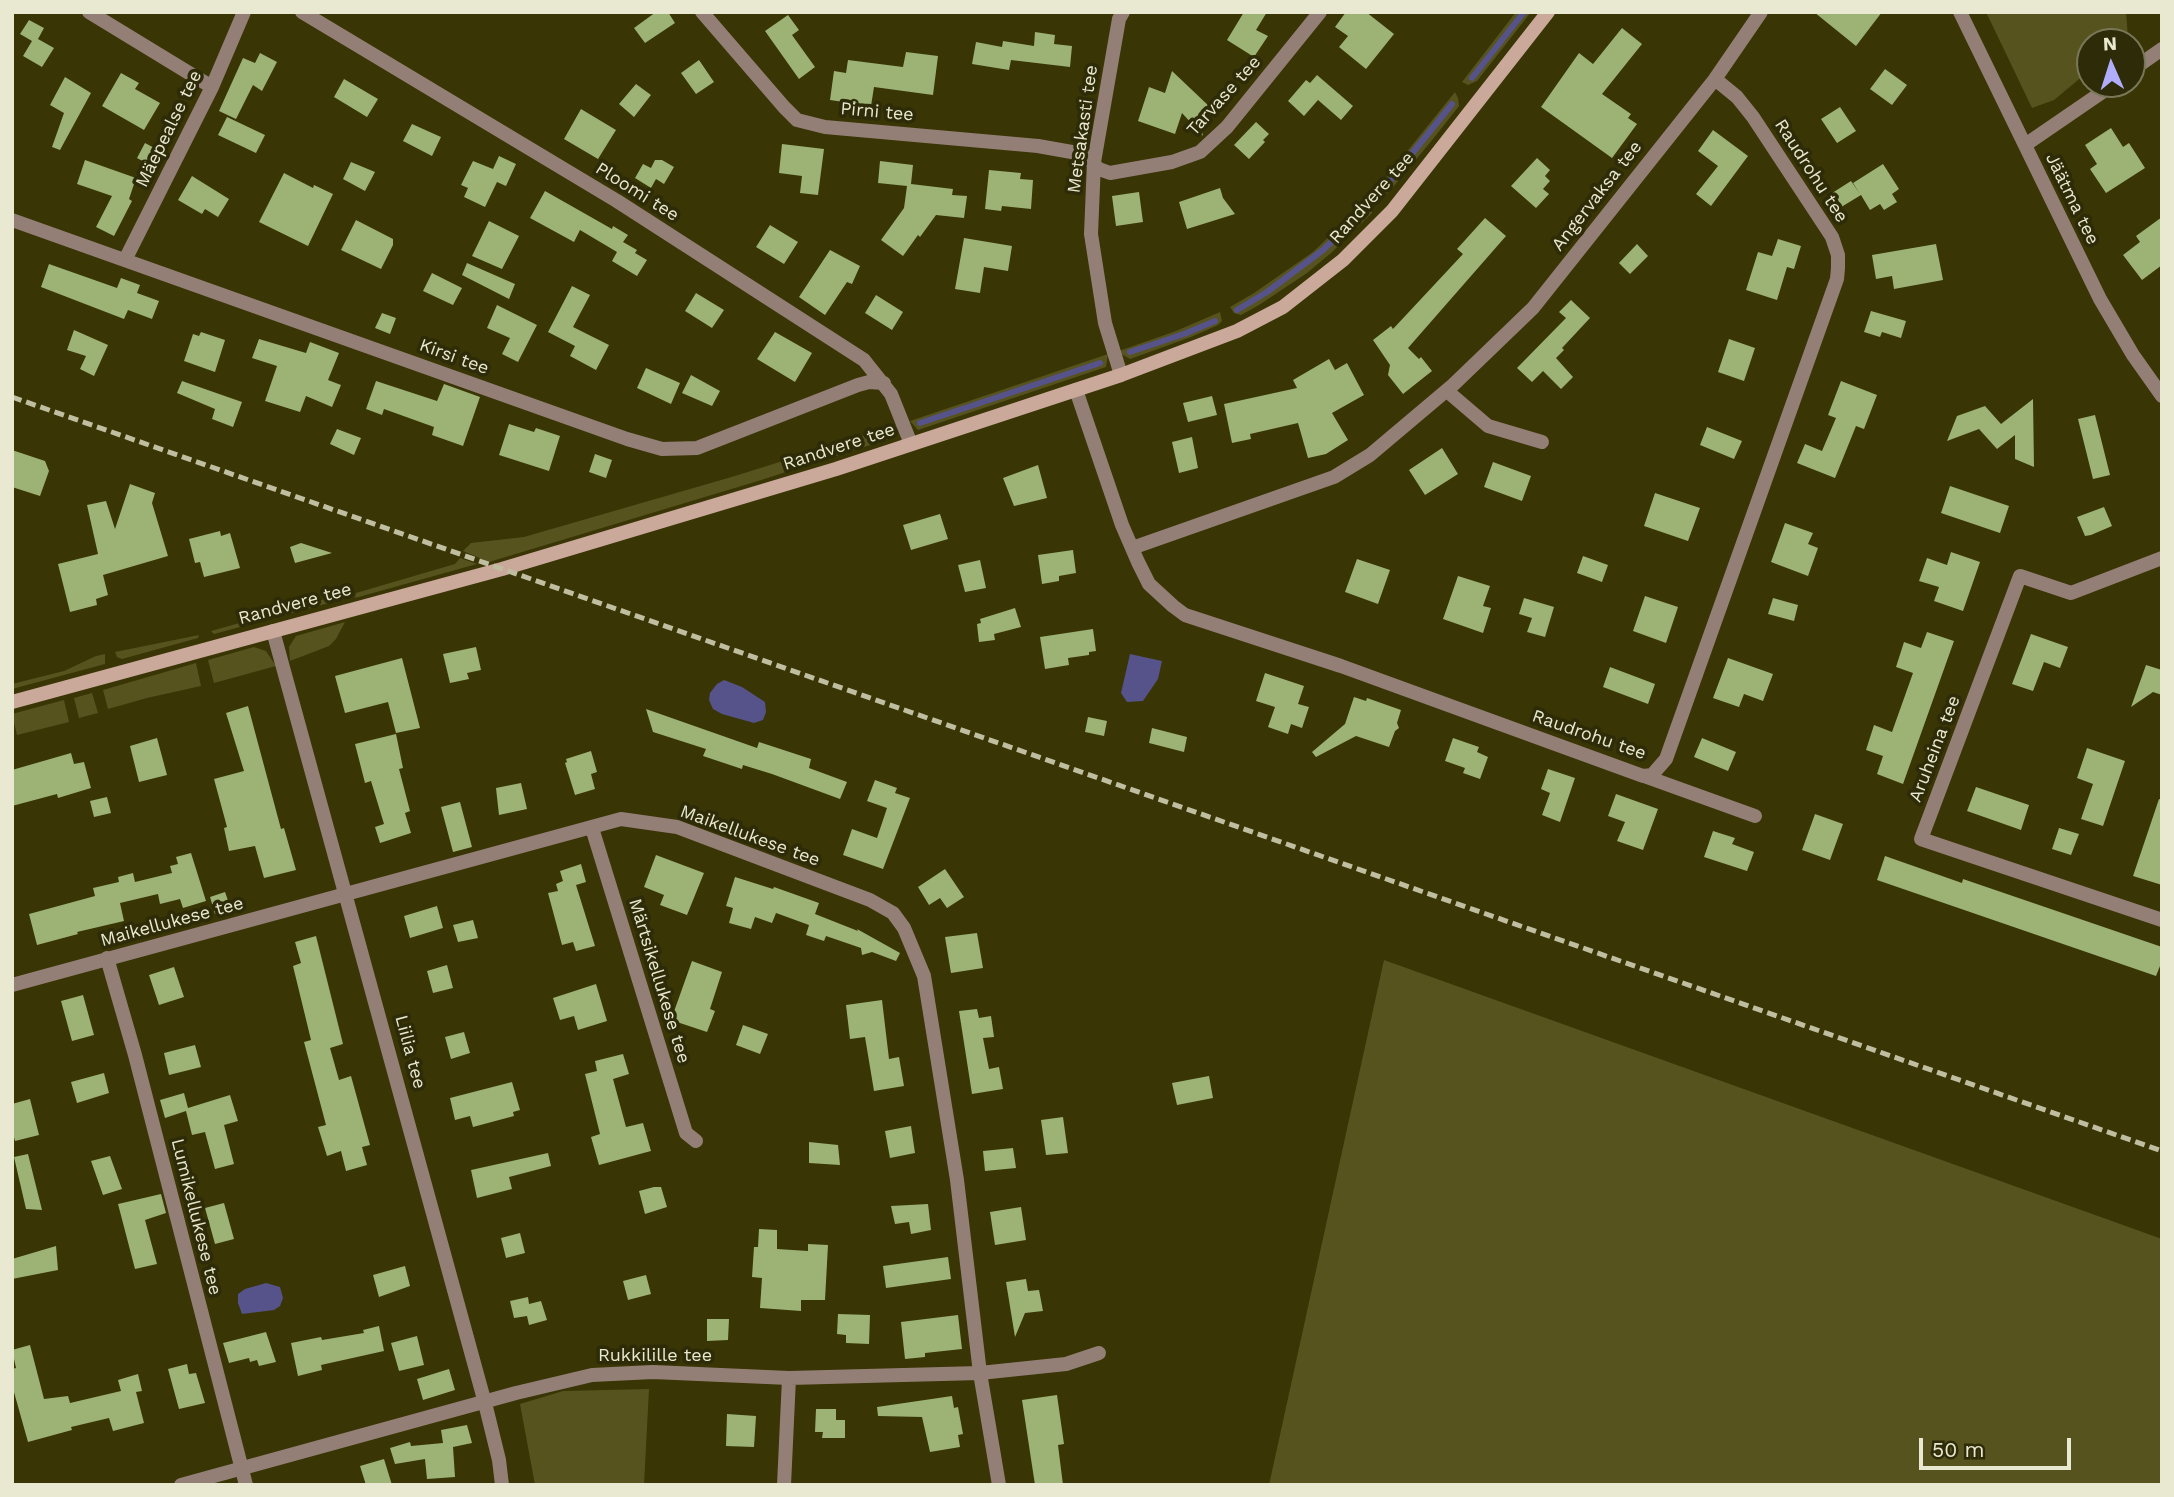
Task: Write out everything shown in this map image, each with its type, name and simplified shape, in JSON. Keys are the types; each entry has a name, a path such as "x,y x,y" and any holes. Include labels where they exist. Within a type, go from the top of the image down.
{"street":[{"path":"89,12 212,87"},
{"name":"Mäepealse tee","path":"125,260 212,87 244,12"},
{"name":"Ploomi tee","path":"302,12 617,201 864,360 884,383 899,409 911,444"},
{"name":"Pirni tee","path":"702,12 797,120 825,127 1038,146 1083,154 1094,162"},
{"name":"Metsakasti tee","path":"1121,375 1104,323 1091,234 1094,162 1119,19 1123,12"},
{"name":"Tarvase tee","path":"1094,162 1099,169 1111,173 1172,162 1200,152 1227,127 1320,12"},
{"name":"Randvere tee","path":"12,702 564,551 836,469 1204,345 1283,307 1343,260 1391,211 1548,12"},
{"name":"Angervaksa tee","path":"1132,548 1334,477 1370,455 1447,391 1533,308 1715,79 1761,12"},
{"name":"Jäätma tee","path":"1960,12 2100,299 2133,355 2162,396"},
{"path":"2146,60 2162,49"},
{"name":"Raudrohu tee","path":"1076,390 1122,525 1149,584 1158,595 1185,615 1341,666 1643,776 1652,775 1666,759 1837,279 1838,268 1838,256 1825,226 1753,117 1737,97 1715,79"},
{"path":"2025,145 2094,98"},
{"name":"Kirsi tee","path":"12,220 627,439 662,449 697,448 858,385 869,382 884,383"},
{"path":"1447,391 1488,426 1542,442"},
{"name":"Aruheina tee","path":"2162,558 2071,593 2020,576 1921,839 2162,920"},
{"name":"Liilia tee","path":"272,631 485,1403 499,1460 502,1485"},
{"path":"1643,776 1755,816"},
{"name":"Maikellukese tee","path":"12,985 621,820 677,827 870,900 893,914 904,928 924,976 957,1180 980,1373 999,1485"},
{"name":"Märtsikellukese tee","path":"592,828 686,1133 696,1141"},
{"name":"Lumikellukese tee","path":"107,958 135,1055 246,1485"},
{"name":"Rukkilille tee","path":"181,1485 572,1378 653,1371 789,1378 980,1373 1066,1364 1099,1353"},
{"path":"784,1485 789,1378"}],"shaded area":[{"path":"1516,12 1531,12 1477,81 1468,85 1462,82"},
{"path":"1986,12 2126,12 2127,28 2076,28 2076,82 2054,100 2032,108"},
{"path":"1455,92 1459,106 1433,139 1388,193 1382,194 1376,190"},
{"path":"1368,199 1372,205 1372,213 1331,253 1307,273 1259,305 1241,315 1234,313 1230,307 1313,252"},
{"path":"1220,312 1222,321 1218,325 1191,337 1130,359 1119,351 1176,331"},
{"path":"1108,354 1106,367 918,430 910,421"},
{"path":"897,425 895,437 489,562 463,551 471,543 524,537 735,476"},
{"path":"460,558 477,564 355,598 356,593 455,564"},
{"path":"336,596 340,600 214,634 211,631"},
{"path":"345,622 329,646 290,661 289,647 296,636"},
{"path":"199,635 198,638 122,659 117,657 115,652"},
{"path":"254,647 266,651 276,666 214,683 208,660"},
{"path":"105,654 105,664 12,689 12,684 64,671"},
{"path":"1130,654 1162,661 1158,679 1143,701 1127,702 1121,693"},
{"path":"196,663 201,686 108,709 103,690"},
{"path":"724,680 742,687 765,702 763,720 754,723 713,709 709,700 710,693"},
{"path":"92,693 98,713 79,718 74,698"},
{"path":"64,700 69,722 17,735 12,714"},
{"path":"1384,960 2162,1239 2162,1485 1269,1485"},
{"path":"266,1283 280,1287 283,1298 280,1306 274,1310 242,1314 238,1294"},
{"path":"649,1389 644,1485 535,1485 520,1404 563,1391"}],"building":[{"path":"656,12 668,12 675,23 645,43 634,28"},
{"path":"1244,12 1267,12 1256,30 1268,36 1254,57 1227,40"},
{"path":"1346,12 1366,12 1394,34 1366,69 1339,47 1348,36 1335,27"},
{"path":"1814,12 1882,12 1856,46"},
{"path":"788,15 799,30 792,35 815,67 799,79 765,31"},
{"path":"29,20 44,28 38,39 54,48 42,67 23,56 32,41 20,34"},
{"path":"1622,28 1642,44 1602,94 1631,114 1628,118 1637,124 1612,158 1541,107 1579,53 1593,64"},
{"path":"1035,32 1055,35 1054,44 1072,46 1070,67 1011,60 1009,70 972,64 976,42 1002,47 1003,41 1034,46"},
{"path":"906,52 938,56 933,95 874,87 871,106 830,100 834,71 846,73 848,60 903,67"},
{"path":"260,53 277,62 262,91 253,85 236,119 219,111 243,58 255,63"},
{"path":"699,60 714,82 696,94 681,73"},
{"path":"1885,69 1907,85 1892,105 1870,89"},
{"path":"1172,71 1211,108 1199,120 1203,136 1182,113 1175,134 1138,121 1149,87 1165,93"},
{"path":"121,73 139,83 135,89 160,103 144,130 102,106"},
{"path":"1317,75 1353,106 1341,120 1318,100 1304,116 1288,101 1306,80 1310,83"},
{"path":"65,77 91,93 60,150 52,147 64,113 50,105"},
{"path":"344,79 378,99 367,117 334,97"},
{"path":"636,84 651,95 634,117 619,104"},
{"path":"1840,107 1856,131 1837,143 1821,119"},
{"path":"581,109 616,130 598,159 564,139"},
{"path":"227,117 265,135 256,153 218,135"},
{"path":"1256,122 1269,134 1249,159 1234,145"},
{"path":"412,124 441,137 432,156 403,141"},
{"path":"2111,128 2123,147 2129,143 2145,168 2106,193 2090,169 2097,164 2085,145"},
{"path":"1713,130 1748,156 1711,206 1696,194 1718,166 1698,151"},
{"path":"145,143 162,152 154,167 137,158"},
{"path":"782,144 824,149 818,195 800,193 802,176 779,173"},
{"path":"499,156 516,164 506,186 497,182 485,207 464,197 468,188 461,185 473,161 493,169"},
{"path":"1537,158 1550,170 1545,176 1550,181 1543,189 1549,194 1536,208 1511,186"},
{"path":"85,160 136,178 129,199 132,201 114,236 96,227 112,196 77,184"},
{"path":"655,160 662,160 674,167 664,184 656,179 651,188 635,178 643,164 651,168"},
{"path":"880,161 913,165 911,184 953,189 952,195 967,196 964,218 936,215 903,256 881,240 904,208 907,186 878,183"},
{"path":"351,162 375,172 365,191 343,179"},
{"path":"1883,164 1899,189 1892,194 1897,202 1884,210 1880,204 1870,210 1861,195 1838,209 1829,195 1851,181 1860,194 1853,183"},
{"path":"989,170 1021,173 1020,179 1033,180 1031,209 1002,206 1001,211 985,209"},
{"path":"284,173 313,188 314,185 333,194 308,246 259,222"},
{"path":"192,176 229,199 218,217 205,209 202,214 178,200"},
{"path":"1220,188 1223,198 1235,214 1187,229 1179,202"},
{"path":"545,191 612,229 613,226 628,235 623,242 647,260 637,276 612,261 617,252 580,230 574,242 530,218"},
{"path":"1139,192 1143,222 1116,226 1112,196"},
{"path":"2162,217 2162,265 2142,280 2123,255 2140,242 2136,236"},
{"path":"1485,218 1506,236 1408,348 1419,359 1421,357 1432,371 1403,394 1388,375 1390,365 1373,340 1391,326 1393,329 1463,254 1457,249"},
{"path":"356,220 393,239 393,245 381,269 341,250"},
{"path":"489,221 519,236 502,269 472,256"},
{"path":"770,225 798,242 784,264 756,247"},
{"path":"964,238 1012,246 1008,271 984,267 980,293 955,289"},
{"path":"1778,239 1801,246 1794,269 1787,267 1777,300 1746,290 1758,252 1772,256"},
{"path":"1637,244 1648,256 1630,274 1619,263"},
{"path":"1936,244 1943,280 1894,289 1892,276 1876,279 1872,255"},
{"path":"830,250 860,266 852,284 847,282 825,315 799,297"},
{"path":"467,263 515,284 509,299 462,275"},
{"path":"49,264 117,288 121,278 140,285 137,293 159,301 152,319 128,310 124,319 41,287"},
{"path":"432,273 462,288 453,305 423,291"},
{"path":"572,286 590,295 573,327 609,345 596,370 570,356 575,346 548,332"},
{"path":"696,293 724,310 712,328 685,311"},
{"path":"876,295 903,312 892,330 865,313"},
{"path":"1571,300 1590,318 1556,358 1573,377 1561,389 1543,371 1532,382 1517,368 1566,318 1559,312"},
{"path":"497,305 537,325 518,362 502,354 510,338 487,328"},
{"path":"1871,311 1906,321 1901,338 1882,332 1880,337 1864,332"},
{"path":"382,313 396,318 390,334 375,328"},
{"path":"74,330 108,345 94,376 80,369 86,356 67,350"},
{"path":"201,332 225,340 215,372 184,361 193,334 199,336"},
{"path":"775,332 812,353 795,382 757,359"},
{"path":"259,339 306,353 310,342 339,353 328,380 341,385 332,407 306,396 300,412 265,401 277,366 252,358"},
{"path":"1729,339 1755,348 1744,381 1718,372"},
{"path":"1329,359 1335,370 1347,363 1364,395 1332,413 1348,440 1326,454 1308,458 1298,423 1250,434 1251,439 1232,443 1224,404 1297,388 1293,380"},
{"path":"646,368 680,383 671,404 637,388"},
{"path":"691,375 720,391 712,406 682,393"},
{"path":"182,381 242,402 233,427 212,419 215,409 177,393"},
{"path":"376,381 437,401 444,384 480,397 463,446 432,435 434,427 384,409 382,415 366,409"},
{"path":"1841,381 1877,395 1864,429 1856,426 1835,478 1797,463 1805,444 1822,451 1836,418 1828,415"},
{"path":"1212,396 1217,415 1188,422 1183,403"},
{"path":"2033,399 2034,467 2015,459 2015,435 1997,449 1979,429 1947,441 1957,416 1985,406 2001,424"},
{"path":"2095,415 2110,475 2093,479 2078,419"},
{"path":"509,424 534,432 536,428 560,436 549,471 499,455"},
{"path":"1707,427 1742,441 1734,459 1700,445"},
{"path":"337,429 361,438 354,455 330,444"},
{"path":"1192,437 1198,468 1179,473 1172,442"},
{"path":"1442,448 1458,474 1425,495 1409,470"},
{"path":"12,450 45,461 49,471 40,496 12,487"},
{"path":"595,454 612,460 606,478 589,472"},
{"path":"1493,462 1531,476 1522,501 1484,487"},
{"path":"1038,465 1047,498 1014,506 1003,478"},
{"path":"130,484 155,493 152,503 168,556 103,575 108,595 96,599 97,605 70,612 58,564 98,554 87,505 106,501 115,529"},
{"path":"1950,486 2009,506 2000,533 1941,513"},
{"path":"1655,493 1700,508 1688,541 1644,526"},
{"path":"2104,507 2112,526 2085,536 2077,517"},
{"path":"940,514 948,539 911,550 903,525"},
{"path":"1785,523 1813,533 1808,544 1818,548 1808,576 1771,562"},
{"path":"220,531 221,536 230,533 240,568 204,577 200,562 195,563 189,539"},
{"path":"301,543 332,553 295,563 290,547"},
{"path":"1073,550 1076,573 1059,576 1059,581 1042,584 1038,555"},
{"path":"1951,552 1980,562 1963,611 1934,601 1939,587 1919,581 1927,558 1947,565"},
{"path":"1583,556 1608,565 1602,582 1577,573"},
{"path":"1357,559 1390,570 1378,604 1345,592"},
{"path":"980,560 986,588 965,592 958,565"},
{"path":"1458,576 1490,586 1483,606 1491,608 1483,633 1443,619"},
{"path":"1645,596 1678,607 1666,643 1633,631"},
{"path":"1524,598 1554,607 1545,637 1527,632 1532,618 1519,614"},
{"path":"1773,598 1798,605 1794,621 1768,614"},
{"path":"1015,608 1021,627 994,634 995,640 979,642 977,624 981,623 980,619"},
{"path":"1093,629 1096,651 1089,652 1089,655 1068,658 1069,665 1045,669 1040,637"},
{"path":"1927,632 1954,641 1903,784 1877,774 1883,756 1866,750 1874,725 1892,732 1913,673 1896,667 1904,642 1921,648"},
{"path":"2031,634 2068,647 2060,668 2044,662 2033,691 2012,684"},
{"path":"476,647 481,670 467,673 469,679 450,683 443,654"},
{"path":"402,658 420,728 396,733 388,702 345,713 335,676"},
{"path":"1728,658 1773,674 1763,701 1744,694 1739,707 1713,698"},
{"path":"2146,665 2162,670 2162,695 2153,692 2131,707"},
{"path":"1610,667 1655,684 1648,704 1603,687"},
{"path":"1265,673 1304,686 1298,704 1309,707 1302,728 1291,724 1288,734 1268,727 1275,707 1256,701"},
{"path":"1354,697 1366,701 1367,698 1401,710 1397,723 1399,728 1395,731 1389,747 1356,736 1316,757 1312,752 1345,724"},
{"path":"248,706 281,829 284,828 296,870 264,878 255,846 229,851 224,828 227,827 214,779 244,771 226,713"},
{"path":"646,709 757,748 759,742 811,759 809,768 847,782 840,799 772,774 743,765 742,769 703,756 706,749 653,732"},
{"path":"1088,717 1107,721 1104,736 1085,732"},
{"path":"1152,728 1187,737 1184,752 1149,743"},
{"path":"396,734 403,768 399,769 410,811 405,813 411,833 380,843 375,827 384,824 371,781 365,783 355,744"},
{"path":"157,738 167,775 139,782 130,746"},
{"path":"1453,738 1479,747 1477,752 1488,757 1480,779 1463,773 1465,768 1445,761"},
{"path":"1702,738 1736,752 1728,771 1694,757"},
{"path":"2087,748 2125,761 2103,826 2081,819 2093,784 2077,778"},
{"path":"591,751 597,772 591,774 595,789 575,795 566,759"},
{"path":"71,753 74,764 84,762 91,788 58,798 57,794 12,806 12,770"},
{"path":"1548,769 1575,778 1560,822 1542,815 1550,793 1541,789"},
{"path":"875,780 897,788 895,793 910,798 883,869 843,855 852,829 877,838 887,808 867,801"},
{"path":"521,783 527,809 499,815 496,788"},
{"path":"1976,787 2029,805 2021,830 1967,811"},
{"path":"1616,794 1658,809 1643,850 1617,841 1625,822 1608,816"},
{"path":"107,797 111,813 94,817 90,801"},
{"path":"2159,799 2162,800 2162,885 2133,876"},
{"path":"460,802 472,847 453,852 441,807"},
{"path":"1815,814 1843,824 1830,860 1802,850"},
{"path":"2059,828 2079,834 2071,855 2052,849"},
{"path":"1713,831 1735,838 1732,844 1754,852 1747,871 1704,857"},
{"path":"191,853 206,901 183,908 180,899 160,904 158,894 120,903 124,921 37,945 29,914 95,896 93,888 119,882 118,877 133,873 135,882 172,873 170,866 178,864 176,857"},
{"path":"656,855 704,873 687,915 660,905 664,895 644,887"},
{"path":"1885,856 1962,883 1963,879 2162,947 2162,961 2156,976 1877,880"},
{"path":"581,864 586,882 576,885 595,946 576,951 573,942 562,945 548,893 558,891 556,884 563,881 560,871"},
{"path":"945,869 964,897 947,908 940,898 929,905 918,887"},
{"path":"735,877 819,903 815,914 858,931 857,929 900,953 896,961 872,952 862,955 861,948 826,936 824,941 806,935 809,925 776,913 772,923 755,917 751,929 729,923 733,908 726,906"},
{"path":"225,892 231,909 215,914 210,897"},
{"path":"437,906 443,928 410,938 404,916"},
{"path":"473,920 478,938 458,942 453,925"},
{"path":"977,933 983,968 951,973 945,937"},
{"path":"316,936 343,1044 330,1048 339,1080 351,1076 370,1145 362,1147 367,1165 346,1171 341,1151 327,1156 318,1127 326,1125 304,1042 311,1040 293,966 301,963 295,942"},
{"path":"692,961 722,972 710,1009 715,1011 707,1032 671,1020"},
{"path":"447,965 453,988 433,993 427,971"},
{"path":"174,967 184,997 159,1005 149,975"},
{"path":"596,984 607,1021 578,1030 574,1016 560,1020 553,998"},
{"path":"83,995 94,1035 72,1041 61,1001"},
{"path":"882,1000 889,1059 899,1057 904,1086 874,1091 865,1037 850,1039 846,1005"},
{"path":"977,1009 979,1018 991,1016 994,1037 983,1038 989,1069 999,1067 1003,1089 972,1094 959,1011"},
{"path":"743,1025 768,1034 760,1054 736,1045"},
{"path":"464,1032 470,1053 451,1059 445,1037"},
{"path":"195,1045 201,1067 169,1075 164,1053"},
{"path":"623,1054 629,1074 613,1079 626,1127 643,1123 651,1151 599,1165 591,1137 600,1134 585,1074 597,1071 595,1061"},
{"path":"104,1073 109,1093 77,1103 71,1082"},
{"path":"1209,1076 1213,1098 1177,1105 1172,1083"},
{"path":"512,1082 520,1110 513,1112 514,1116 473,1127 470,1116 455,1120 450,1098"},
{"path":"184,1093 188,1108 230,1095 238,1121 224,1125 234,1164 215,1169 205,1132 192,1135 186,1111 165,1118 160,1100"},
{"path":"30,1099 39,1135 15,1141 12,1130 12,1104"},
{"path":"1063,1117 1068,1153 1046,1155 1041,1120"},
{"path":"911,1126 915,1153 890,1158 885,1131"},
{"path":"809,1142 838,1145 840,1165 809,1163"},
{"path":"1013,1148 1016,1168 985,1171 983,1151"},
{"path":"548,1153 551,1166 509,1177 512,1189 477,1198 471,1170"},
{"path":"28,1154 42,1210 26,1209 14,1157"},
{"path":"110,1156 122,1189 103,1195 91,1161"},
{"path":"661,1187 667,1207 645,1214 639,1191"},
{"path":"161,1194 166,1213 145,1220 157,1264 135,1269 118,1204"},
{"path":"224,1203 234,1239 215,1244 205,1208"},
{"path":"928,1204 931,1230 911,1234 909,1222 895,1224 891,1206"},
{"path":"1021,1207 1026,1240 995,1245 990,1212"},
{"path":"759,1229 777,1230 777,1249 808,1251 808,1244 828,1245 825,1300 801,1300 801,1311 760,1308 762,1278 752,1277 754,1247 758,1247"},
{"path":"520,1233 525,1253 506,1258 501,1238"},
{"path":"56,1246 58,1270 12,1279 12,1259"},
{"path":"948,1257 951,1279 886,1288 883,1266"},
{"path":"405,1266 410,1286 379,1297 373,1275"},
{"path":"646,1275 651,1294 628,1300 623,1281"},
{"path":"1026,1279 1028,1291 1039,1290 1043,1311 1025,1313 1015,1337 1006,1282"},
{"path":"528,1297 529,1304 541,1301 547,1320 529,1325 527,1316 514,1318 510,1301"},
{"path":"838,1314 870,1315 869,1344 846,1343 846,1335 837,1334"},
{"path":"958,1315 962,1349 925,1353 925,1357 905,1359 901,1322"},
{"path":"707,1319 729,1319 728,1340 707,1341"},
{"path":"379,1326 384,1351 321,1365 322,1370 298,1376 291,1343 364,1333 363,1330"},
{"path":"266,1332 276,1362 259,1366 257,1360 250,1362 249,1358 229,1363 223,1343"},
{"path":"417,1336 424,1365 399,1371 391,1343"},
{"path":"30,1345 44,1399 68,1396 70,1403 121,1391 118,1380 138,1374 142,1391 136,1392 144,1423 113,1431 109,1418 71,1427 72,1430 28,1442 12,1385 12,1369 16,1368 12,1350"},
{"path":"187,1364 189,1374 196,1373 205,1403 179,1409 168,1369"},
{"path":"449,1369 455,1390 423,1400 417,1379"},
{"path":"1057,1395 1064,1444 1058,1445 1063,1485 1035,1485 1022,1400"},
{"path":"952,1396 954,1408 958,1407 963,1434 958,1435 960,1447 930,1452 922,1417 878,1416 877,1407"},
{"path":"816,1409 836,1409 836,1420 845,1420 845,1438 822,1438 823,1432 815,1432"},
{"path":"727,1414 756,1416 754,1447 726,1446"},
{"path":"467,1425 472,1443 453,1447 455,1477 427,1479 425,1459 395,1464 390,1448 410,1442 411,1446 443,1443 441,1430"},
{"path":"384,1459 392,1485 366,1485 360,1466"}],"waterway":[{"path":"1472,78 1524,12"},
{"path":"1385,187 1452,104"},
{"path":"1237,310 1267,292 1323,250 1364,211"},
{"path":"1130,352 1215,321"},
{"path":"920,423 1100,363"}],"railway":[{"path":"12,397 2162,1151"}]}
